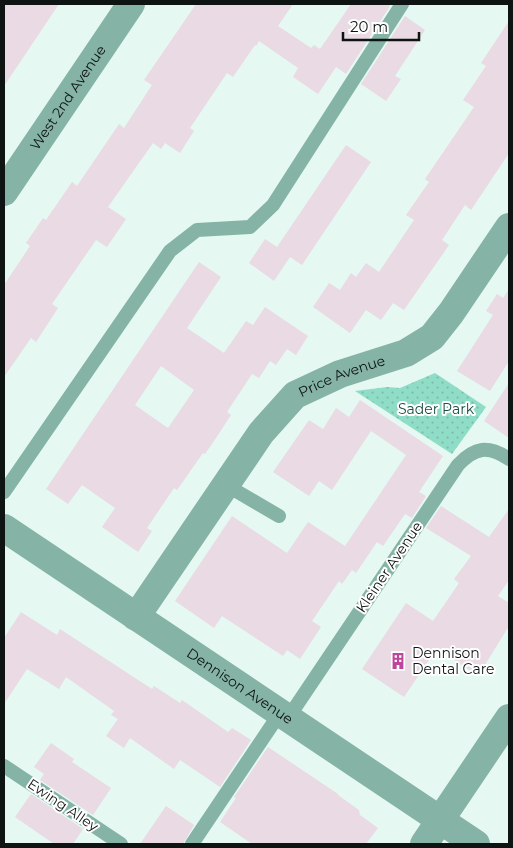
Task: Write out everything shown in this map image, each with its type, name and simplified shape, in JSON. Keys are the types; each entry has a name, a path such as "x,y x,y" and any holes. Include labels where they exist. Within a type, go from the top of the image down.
{"street":[{"name":"West 2nd Avenue","path":"4,192 131,4"},
{"name":"Price Avenue","path":"136,617 261,433 294,395 340,374 406,353 432,336 452,313 509,227"},
{"name":"Dennison Avenue","path":"4,528 476,844"},
{"path":"424,844 509,718"}],"lane":[{"path":"4,492 170,251 197,230 250,228 273,205 402,4"},
{"name":"Kleiner Avenue","path":"192,844 458,465 467,456 487,449 509,459"},
{"path":"226,485 279,516"},
{"name":"Ewing Alley","path":"4,766 121,844"}],"green space":[{"name":"Sader Park","path":"435,373 486,407 452,454 355,391 387,387 400,388"}],"building":[{"path":"4,4 59,4 4,86"},
{"path":"196,4 293,4 278,26 311,48 314,45 320,49 351,4 386,4 390,6 346,74 336,67 318,94 293,77 298,68 259,41 233,77 227,73 190,128 194,131 180,153 165,143 161,149 153,143 108,207 126,219 107,247 96,240 52,304 58,308 36,342 31,338 4,377 4,285 30,246 26,243 43,218 46,220 72,182 77,186 119,124 124,128 152,85 144,80"},
{"path":"405,16 425,30 395,76 401,79 386,101 361,84"},
{"path":"509,21 509,153 471,210 465,205 442,240 449,245 404,310 393,303 381,320 366,310 350,333 313,307 329,283 340,290 351,273 356,277 366,263 379,272 414,220 406,215 429,182 425,179 474,107 463,100 486,66 481,63"},
{"path":"346,145 371,162 302,265 290,257 274,281 249,263 265,239 277,247"},
{"path":"199,262 221,277 187,328 224,353 246,321 253,325 265,307 308,336 296,355 287,349 276,365 270,361 259,378 252,374 227,412 231,415 216,438 177,490 174,488 147,528 152,531 138,552 102,527 115,508 82,485 68,504 46,489","holes":["161,366 194,390 168,428 135,405"]},
{"path":"509,289 509,361 490,391 457,371 493,315 486,311 497,294 503,298"},
{"path":"509,383 509,438 484,421"},
{"path":"360,400 443,456 419,492 426,496 412,518 405,514 383,546 377,542 356,573 352,570 342,584 339,581 312,621 321,627 300,659 287,650 283,656 222,616 214,628 175,601 232,516 287,553 308,522 345,546 406,455 371,431 332,490 319,481 309,496 273,472 309,420 323,429 336,408 349,417"},
{"path":"441,506 489,537 509,509 509,580 498,596 509,603 509,626 478,676 437,648 404,697 362,669 406,603 433,621 459,583 454,579 471,556 426,528"},
{"path":"21,612 57,635 60,629 152,689 154,686 180,703 182,700 228,732 232,728 251,740 220,787 180,760 174,769 130,738 124,748 106,736 118,719 111,715 114,711 66,677 59,689 27,669 4,704 4,638"},
{"path":"51,743 74,759 72,762 111,788 93,815 40,780 44,774 34,767"},
{"path":"268,747 338,794 359,810 360,815 378,828 366,844 252,844 220,822 236,798 234,797"},
{"path":"31,794 83,829 73,844 54,844 15,817"},
{"path":"166,806 194,825 183,844 140,844"}],"place":[{"name":"Dennison Dental Care","path":"398,661"}]}
